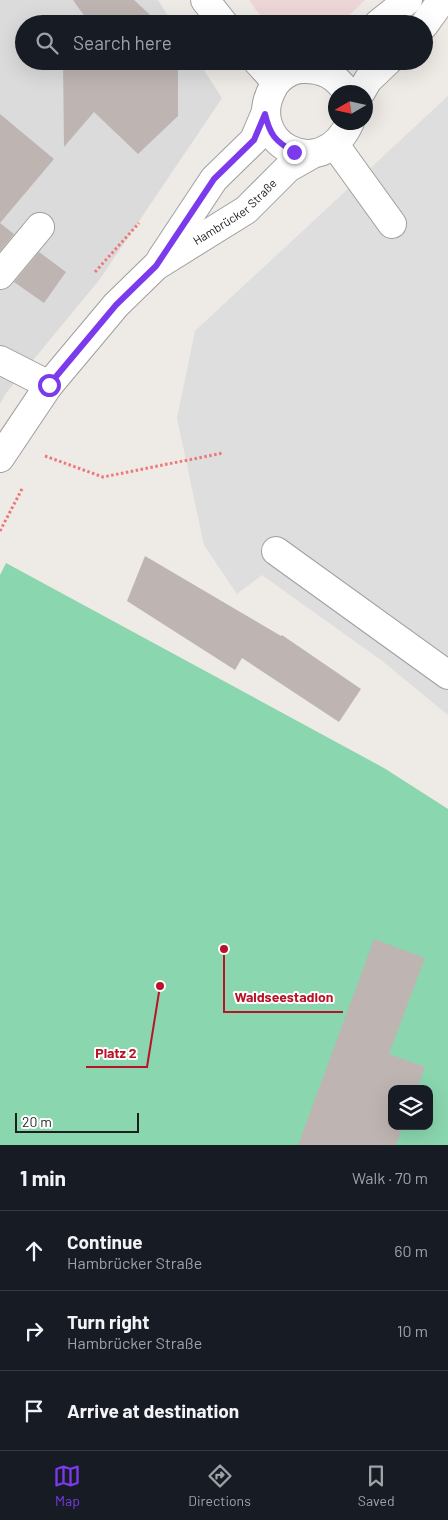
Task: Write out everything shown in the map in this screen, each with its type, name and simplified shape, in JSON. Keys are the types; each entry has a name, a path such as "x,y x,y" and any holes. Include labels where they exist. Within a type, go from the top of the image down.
{"street":[{"path":"205,0 217,15"},
{"path":"389,15 408,0"},
{"path":"431,15 442,0"},
{"path":"265,70 276,82 286,74 296,70"},
{"path":"324,70 341,85"},
{"path":"365,85 379,70"},
{"name":"Hambrücker Straße","path":"5,449 49,385 116,305 156,266 214,179 254,140 265,114 268,97 276,82"},
{"path":"265,114 269,130 280,144 294,152 323,150 392,224"},
{"name":"Hambrücker Straße","path":"156,266 246,210 288,168 323,150 344,135 346,130"},
{"path":"0,276 40,227"},
{"path":"0,360 49,385"},
{"path":"276,551 448,675"}],"path":[{"path":"5,449 40,454 103,477 223,453"},
{"path":"0,531 27,480"}],"shaded area":[{"path":"0,0 158,0 167,15 15,15 15,70 204,70 222,98 100,279 6,393 0,404"},
{"path":"249,0 365,0 349,15 259,14"},
{"path":"448,96 448,715 381,660 262,575 237,594 204,545 177,418 195,331"}],"green space":[{"path":"6,563 384,768 448,809 448,1145 0,1145 0,575"}],"building":[{"path":"73,0 134,0 150,15 84,15"},
{"path":"63,70 178,70 178,116 138,154 94,112 64,147"},
{"path":"0,114 54,159 0,223"},
{"path":"0,223 14,234 0,251"},
{"path":"39,252 66,272 44,303 14,282"},
{"path":"145,556 282,635 361,689 339,722 242,658 235,670 127,601"},
{"path":"374,939 425,958 389,1054 425,1067 418,1085 388,1085 388,1130 402,1130 396,1145 298,1145"}],"place":[{"name":"Waldseestadion","path":"224,949"},
{"name":"Platz 2","path":"160,986"}],"route":[{"path":"49,385 116,305 156,266 214,179 254,140 265,114 269,130 280,144 294,152"}]}
